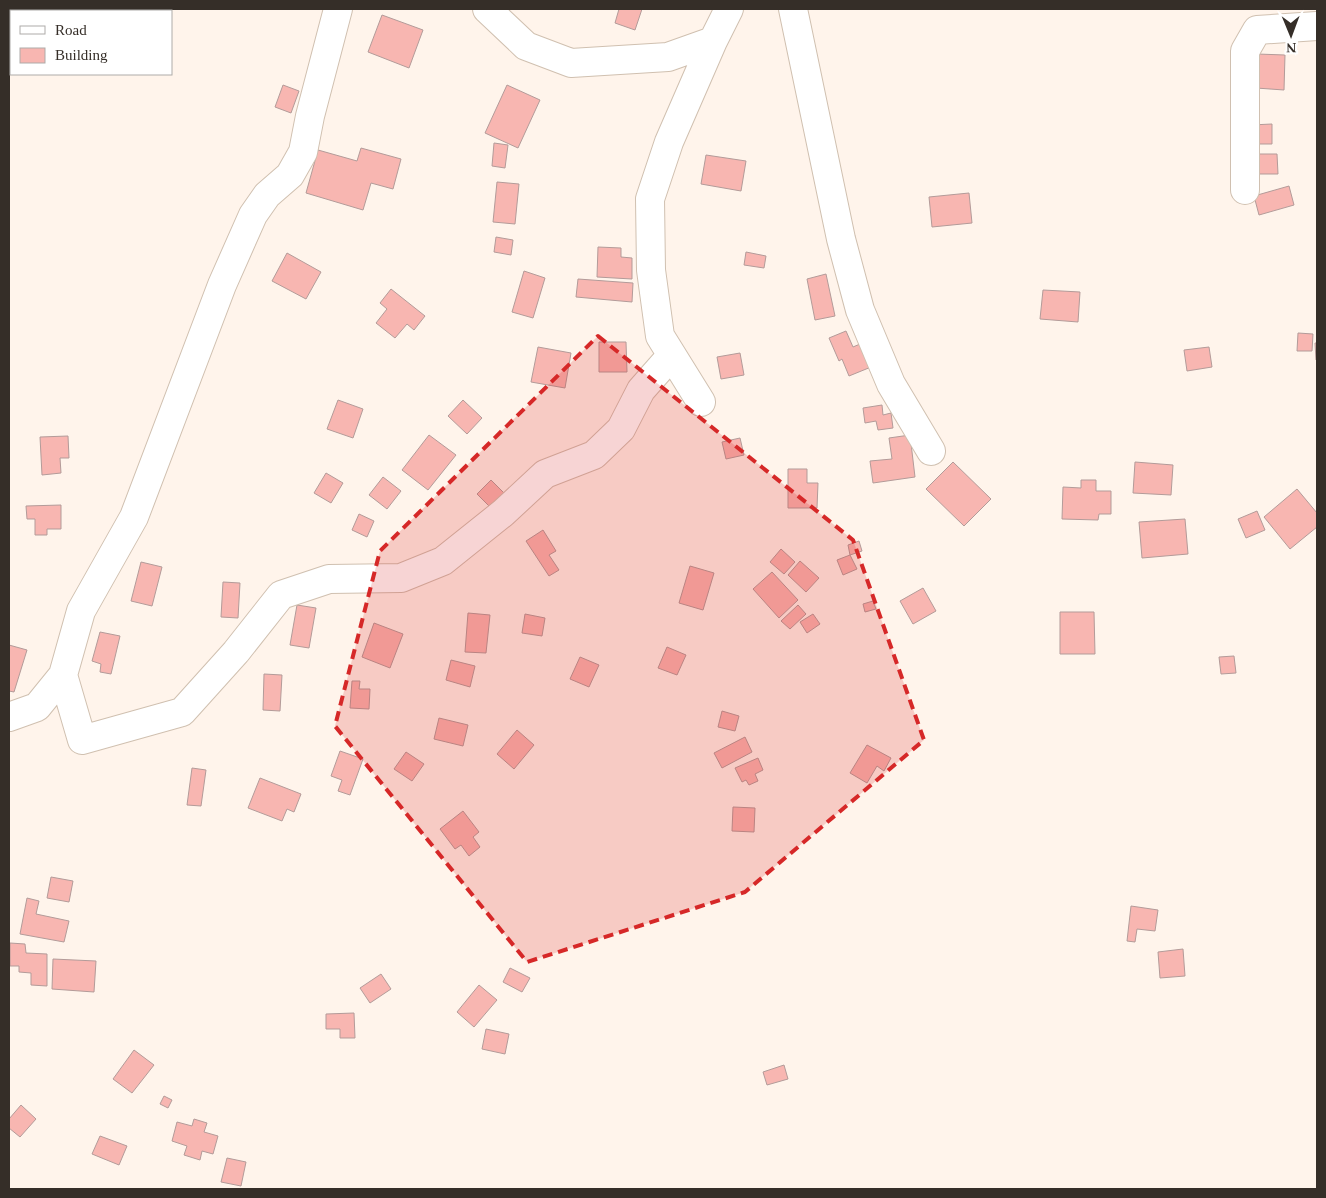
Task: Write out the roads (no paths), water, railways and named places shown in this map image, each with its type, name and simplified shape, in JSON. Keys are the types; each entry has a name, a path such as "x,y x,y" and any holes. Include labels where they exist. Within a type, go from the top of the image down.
{"street":[{"path":"9,717 37,707 63,675 80,611 134,517 222,285 253,214 267,195 290,175 303,152 310,116 338,9"},
{"path":"487,9 526,46 571,63 668,57 713,41"},
{"path":"701,402 660,336 651,270 650,199 669,142 729,9"},
{"path":"793,9 841,239 860,310 891,384 931,451"},
{"path":"1245,190 1245,51 1257,30 1317,26"},
{"path":"63,675 82,740 182,712 236,652 281,595 329,579 401,578 443,561 503,512 545,474 594,455 621,429 640,390 671,356"}]}
